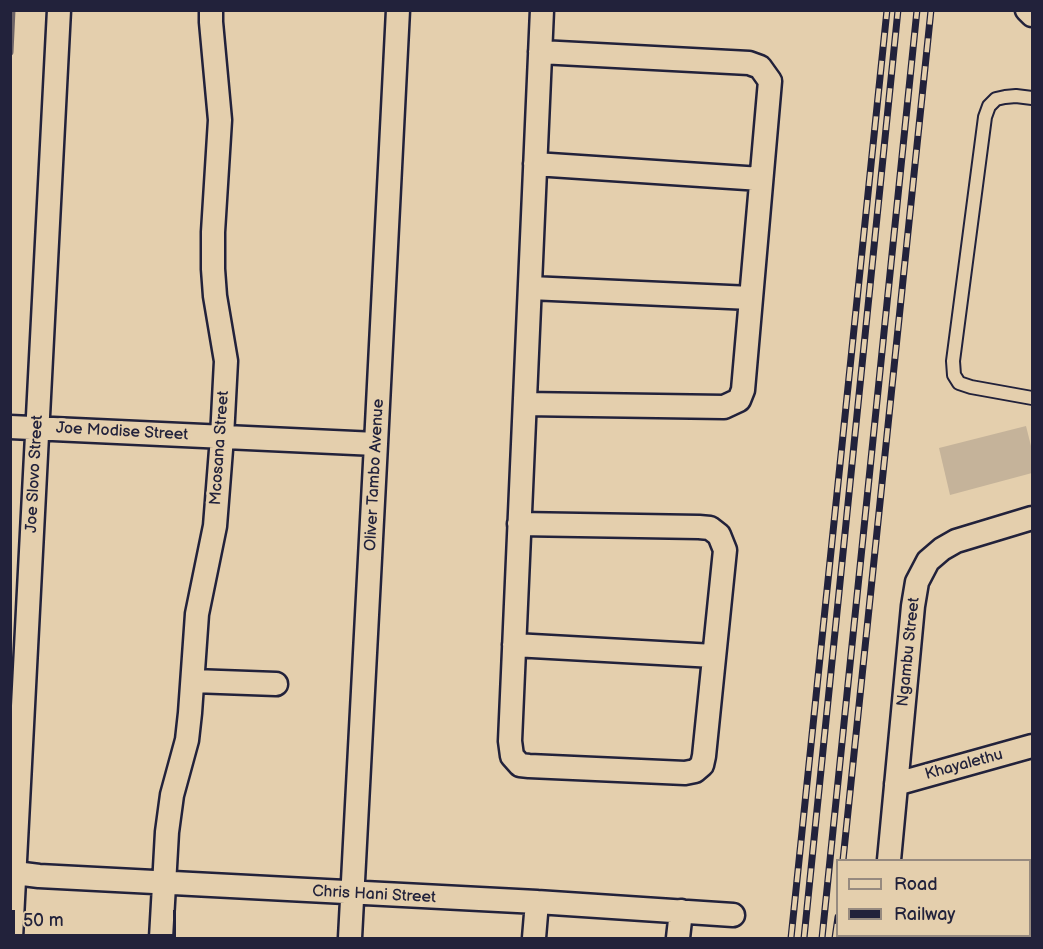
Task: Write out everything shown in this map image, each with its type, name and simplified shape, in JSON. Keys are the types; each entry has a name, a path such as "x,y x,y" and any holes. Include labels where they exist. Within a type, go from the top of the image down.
{"street":[{"name":"Joe Slovo Street","path":"11,939 59,10"},
{"name":"Mcosana Street","path":"160,939 167,832 172,795 187,740 197,615 215,526 222,436 226,361 213,269 220,120 211,10"},
{"name":"Oliver Tambo Avenue","path":"350,939 398,10"},
{"path":"519,524 699,527 710,528 719,535 725,550 704,756 702,765 695,771 686,773 529,766 520,765 512,756 510,741 519,524 542,10"},
{"path":"1027,10 1032,15"},
{"path":"525,404 724,407 739,400 743,390 770,81 760,67 749,63 540,52"},
{"path":"535,164 761,179"},
{"path":"530,288 751,298"},
{"name":"Joe Modise Street","path":"10,427 376,444"},
{"name":"Ngambu Street","path":"889,859 917,582 928,561 956,541 1032,518"},
{"path":"514,645 714,656"},
{"path":"193,681 276,684"},
{"name":"Khayalethu","path":"896,784 1032,746"},
{"name":"Chris Hani Street","path":"15,873 733,915"},
{"path":"534,939 537,902"},
{"path":"678,939 681,911"}],"lane":[{"path":"1032,98 996,99 989,106 985,117 953,362 954,375 959,382 971,387 1032,398"}],"shaded area":[{"path":"1026,426 1032,450 1032,473 950,495 939,448"}],"waterway":[{"path":"10,52 12,10"}],"railway":[{"path":"791,938 887,10"},
{"path":"804,938 898,10"},
{"path":"822,938 917,10"},
{"path":"843,859 931,10"},
{"path":"835,938 836,931"}]}
